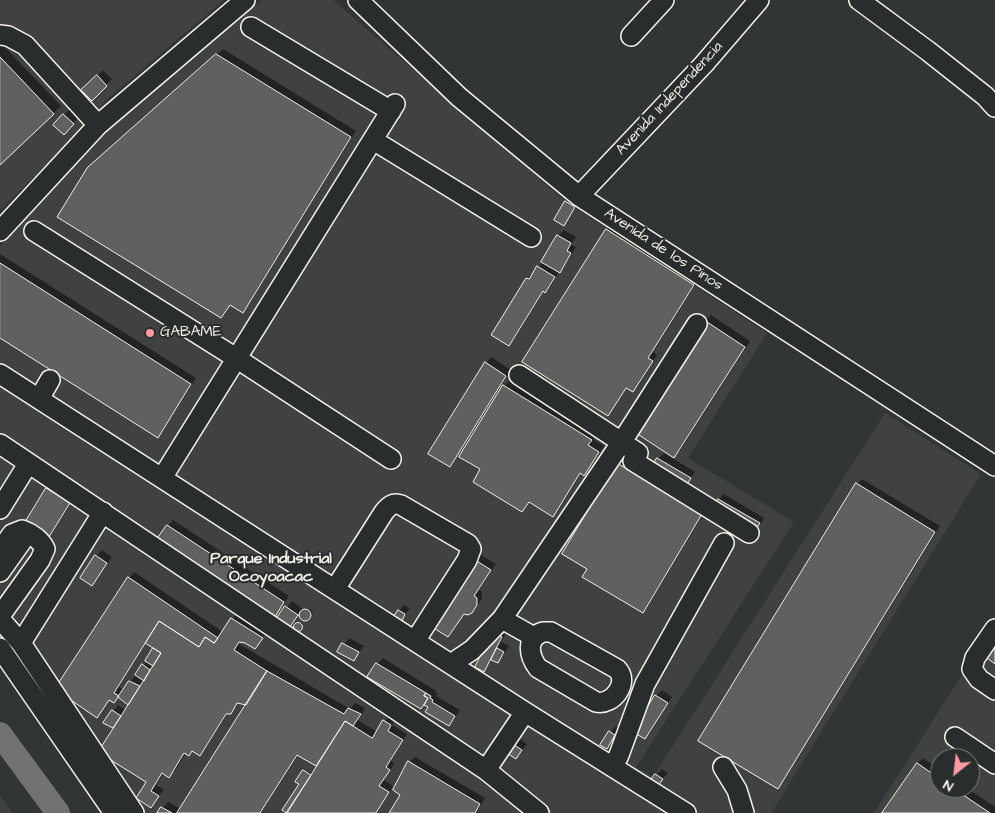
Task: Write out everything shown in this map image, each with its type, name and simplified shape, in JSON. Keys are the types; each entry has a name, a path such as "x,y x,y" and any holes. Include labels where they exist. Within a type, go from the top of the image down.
{"street":[{"path":"0,231 98,125 245,0"},
{"name":"Avenida de los Pinos","path":"358,0 459,97 579,196 995,466"},
{"path":"631,36 664,0"},
{"name":"Avenida Independencia","path":"579,196 704,64 759,0"},
{"path":"858,0 928,51 985,96 994,106"},
{"path":"162,478 393,108 251,28"},
{"path":"0,36 8,36 25,45 98,125"},
{"path":"373,140 531,237"},
{"path":"34,230 391,459"},
{"path":"451,664 472,650 502,619 622,443 698,324"},
{"path":"0,374 613,767 664,805 686,813"},
{"path":"519,375 638,453 633,461 749,534"},
{"path":"39,398 50,380"},
{"path":"0,444 486,770 540,813"},
{"path":"0,509 28,464"},
{"path":"336,589 384,512 392,504 397,503 401,505 468,544 471,549 466,560 415,641"},
{"path":"21,643 103,512"},
{"path":"0,550 12,534 22,530 29,532 43,543 44,554 0,618 21,643 134,813"},
{"path":"0,572 29,532"},
{"path":"613,767 645,684 724,543"},
{"path":"502,619 534,637"},
{"path":"995,629 975,658 972,669 979,679 995,690"},
{"path":"544,632 551,632 617,669 622,674 623,679 613,699 606,703 596,702 538,668 532,660 530,649 534,637 544,632"},
{"path":"0,648 114,813"},
{"path":"486,770 525,712"},
{"path":"955,737 995,764"},
{"path":"723,767 736,790 744,813"}],"shaded area":[{"path":"0,0 224,0 106,100 80,133 0,210"},
{"path":"262,0 333,0 565,201 767,333 688,458 794,522 636,767 653,777 885,413 981,474 771,813 106,813 0,664 0,247 110,128"},
{"path":"995,624 995,813 874,813"},
{"path":"0,796 13,813 0,813"}],"building":[{"path":"216,54 351,137 243,313 230,305 221,318 57,217 87,168"},
{"path":"0,57 54,114 0,165"},
{"path":"97,75 107,86 92,101 81,90"},
{"path":"63,114 74,124 64,135 53,125"},
{"path":"565,201 575,207 564,226 554,220"},
{"path":"606,229 694,285 648,358 653,361 633,392 626,388 608,416 522,362"},
{"path":"557,235 571,243 567,251 571,253 560,273 541,262"},
{"path":"0,263 191,384 158,438 0,338"},
{"path":"537,266 555,277 545,293 543,291 509,346 491,335 526,278 529,279"},
{"path":"704,320 745,347 674,458 633,431"},
{"path":"485,362 506,376 450,467 428,454"},
{"path":"503,385 592,440 588,445 599,452 584,476 580,473 553,517 529,502 522,512 473,482 480,469 459,457"},
{"path":"657,458 691,478 684,489 651,468"},
{"path":"617,463 702,514 643,613 582,577 587,569 562,554"},
{"path":"856,483 935,532 778,789 698,741"},
{"path":"46,488 70,503 47,540 23,526"},
{"path":"718,499 760,523 755,531 713,506"},
{"path":"167,525 284,602 275,617 157,539"},
{"path":"95,555 107,563 92,586 80,578"},
{"path":"472,558 491,570 474,596 477,598 477,605 472,613 464,614 448,637 429,625"},
{"path":"128,577 218,638 214,643 205,637 199,647 159,621 114,693 119,696 114,703 109,700 97,718 55,689"},
{"path":"285,606 298,615 290,627 277,618"},
{"path":"307,609 310,610 310,620 303,621 300,620 299,613 300,610"},
{"path":"398,610 405,614 402,621 394,617"},
{"path":"231,618 263,638 255,649 239,642 234,650 267,671 246,705 237,703 231,714 226,714 200,756 192,751 189,756 184,753 169,778 162,773 151,791 159,796 151,808 136,798 146,782 98,752 161,653 145,643 159,621 199,647 205,637 214,643"},
{"path":"298,622 303,627 298,632 293,627"},
{"path":"493,632 502,637 484,672 475,667"},
{"path":"342,643 359,652 354,661 337,652"},
{"path":"995,647 995,664 987,658"},
{"path":"153,648 161,653 153,666 145,661"},
{"path":"497,648 504,652 498,663 491,660"},
{"path":"376,663 426,693 424,696 428,698 421,709 367,677"},
{"path":"142,664 150,670 144,681 135,675"},
{"path":"267,671 344,714 348,708 361,714 353,726 345,721 316,766 297,755 260,813 177,813"},
{"path":"129,681 140,686 128,705 118,697"},
{"path":"426,693 431,696 432,702 455,716 449,726 425,712 428,707 424,705 428,698 424,696"},
{"path":"655,695 668,703 645,739 633,732"},
{"path":"112,710 121,716 113,728 103,723"},
{"path":"383,720 391,725 388,731 403,740 386,767 390,770 379,786 389,792 376,813 287,813 345,721 372,738"},
{"path":"609,731 615,735 607,749 600,745"},
{"path":"510,742 522,750 516,759 504,751"},
{"path":"408,761 480,804 475,813 389,813 400,795 393,790"},
{"path":"917,763 930,772 930,798 968,798 990,813 882,813"},
{"path":"303,770 311,775 286,813 282,810 299,784 295,782"},
{"path":"655,774 663,779 658,786 651,780"},
{"path":"161,807 172,813 157,813"}],"waterway":[{"path":"0,734 58,813"}],"place":[{"name":"GABAME","path":"150,333"}],"district":[{"name":"Parque Industrial Ocoyoacac","path":"271,569"}]}
